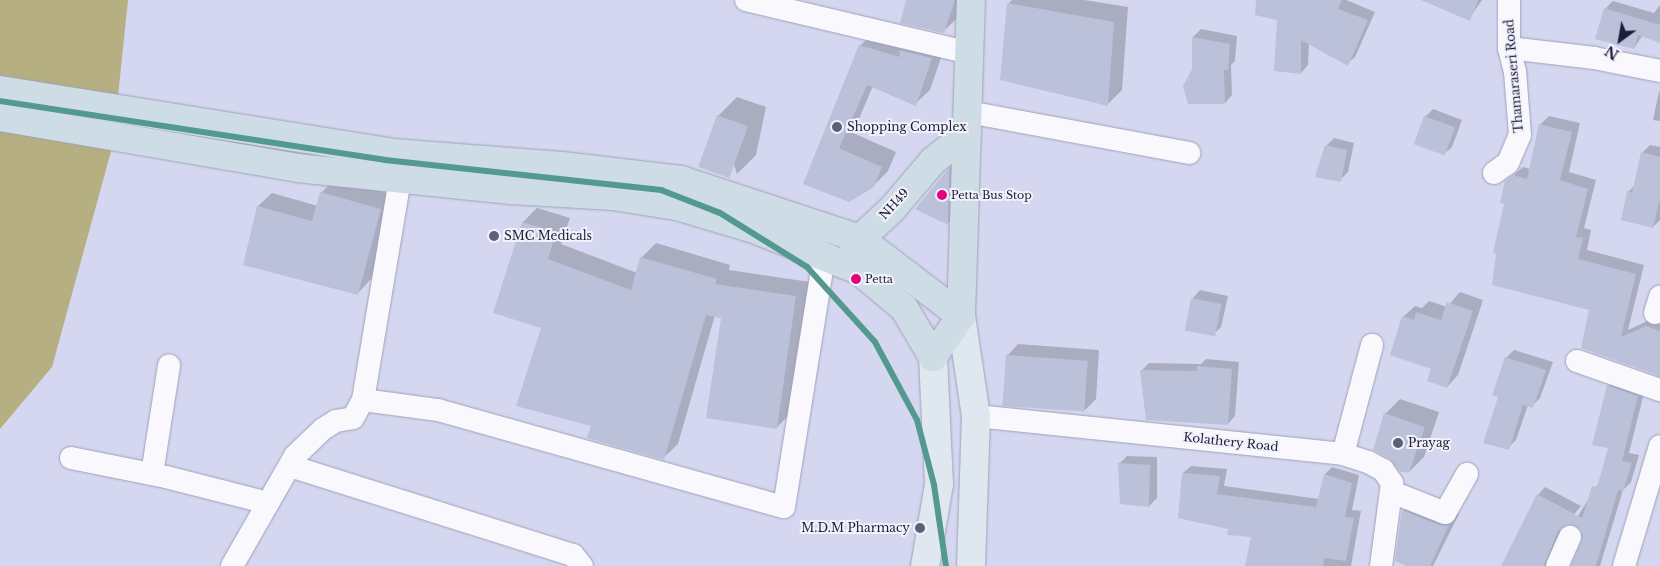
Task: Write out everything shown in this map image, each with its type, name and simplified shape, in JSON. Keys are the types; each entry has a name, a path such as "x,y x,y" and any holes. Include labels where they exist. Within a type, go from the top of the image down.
{"highway":[{"path":"0,90 236,143 297,168 400,180 613,196 677,206 751,228 858,270 904,308 933,357 961,316 961,132 970,53 971,0"},
{"path":"0,117 236,143 296,140 393,153 562,166 681,180 860,239 961,316"},
{"name":"NH49","path":"835,261 860,239 961,132"},
{"path":"296,140 297,168"}],"main road":[{"path":"961,316 976,416 971,566"},
{"path":"925,566 939,484 933,357"}],"street":[{"path":"746,0 970,53"},
{"name":"Thamaraseri Road","path":"1494,173 1508,163 1520,135 1515,72 1509,48 1509,0"},
{"path":"1509,48 1594,58 1660,71"},
{"path":"961,132 1189,153"},
{"path":"232,566 295,456 323,429 336,421 353,418 363,400 400,180"},
{"path":"363,400 438,410 784,507 835,261"},
{"path":"1343,454 1372,345"},
{"path":"1577,361 1660,390"},
{"path":"152,474 169,365"},
{"name":"Kolathery Road","path":"976,416 1343,454 1383,470 1392,483 1392,492"},
{"path":"1624,566 1660,446"},
{"path":"70,458 152,474 268,503"},
{"path":"290,466 573,555 582,566"},
{"path":"1381,566 1392,492 1445,514 1467,474"},
{"path":"1558,566 1570,536"}],"shaded area":[{"path":"0,0 128,0 113,144 52,367 0,429"}],"building":[{"path":"906,0 955,0 944,33 900,23"},
{"path":"1256,0 1342,0 1338,9 1368,20 1348,66 1301,40 1301,74 1274,71 1277,20 1255,15"},
{"path":"1421,0 1478,0 1470,21"},
{"path":"1007,3 1114,22 1108,106 1000,80"},
{"path":"1604,8 1660,25 1660,43 1638,35 1634,49 1595,39"},
{"path":"1192,37 1230,44 1228,70 1224,70 1225,104 1188,104 1183,86 1192,69"},
{"name":"Shopping Complex","path":"859,45 900,57 899,50 932,58 916,106 867,85 839,148 882,167 874,187 849,202 803,184"},
{"path":"717,115 748,126 729,178 698,167"},
{"path":"1424,116 1455,127 1445,155 1414,144"},
{"path":"1539,124 1572,132 1560,180 1588,189 1576,237 1583,238 1578,259 1636,274 1621,337 1646,326 1660,331 1660,376 1581,348 1589,310 1492,285 1496,254 1493,253 1504,204 1500,203 1505,181 1513,175 1527,179"},
{"path":"1325,145 1347,150 1341,182 1315,177"},
{"path":"1641,152 1660,157 1660,199 1653,228 1621,220 1627,191 1632,193"},
{"name":"Petta Bus Stop","path":"950,167 948,225 915,209"},
{"path":"320,192 381,209 358,295 243,265 257,206 312,221"},
{"path":"522,222 556,232 548,259 631,290 640,257 717,279 715,284 796,296 777,429 706,418 721,318 706,315 664,460 587,438 591,426 516,406 541,328 493,313"},
{"path":"1191,298 1221,304 1215,336 1185,330"},
{"path":"1447,302 1473,311 1447,388 1427,381 1431,369 1390,355 1402,316 1414,320 1416,312 1441,320"},
{"path":"1006,355 1088,361 1084,412 1002,406"},
{"path":"1505,357 1546,370 1533,408 1523,405 1509,450 1483,443 1498,397 1492,395"},
{"path":"1197,366 1232,369 1228,425 1146,420 1140,370 1197,371"},
{"path":"1607,385 1638,396 1622,461 1632,463 1623,491 1618,490 1596,566 1571,566 1583,536 1580,529 1569,524 1558,532 1544,566 1501,566 1537,494 1582,518 1592,486 1597,487 1608,448 1592,445"},
{"name":"Prayag","path":"1384,413 1425,427 1409,473 1399,471 1390,459 1373,450"},
{"path":"1118,463 1150,465 1149,507 1120,504"},
{"path":"1182,473 1220,476 1217,494 1316,507 1324,474 1352,483 1345,517 1354,518 1346,561 1324,558 1323,566 1245,566 1251,537 1227,535 1228,529 1178,518"},
{"path":"1402,510 1440,525 1449,525 1430,566 1406,566 1395,561"}],"transit line":[{"path":"0,101 385,160 661,190 720,213 807,267 875,342 917,420 934,485 946,566"}],"place":[{"name":"Shopping Complex","path":"837,127"},
{"name":"Petta Bus Stop","path":"942,195"},
{"name":"SMC Medicals","path":"494,236"},
{"name":"Petta","path":"856,279"},
{"name":"Prayag","path":"1398,443"},
{"name":"M.D.M Pharmacy","path":"920,528"}]}
